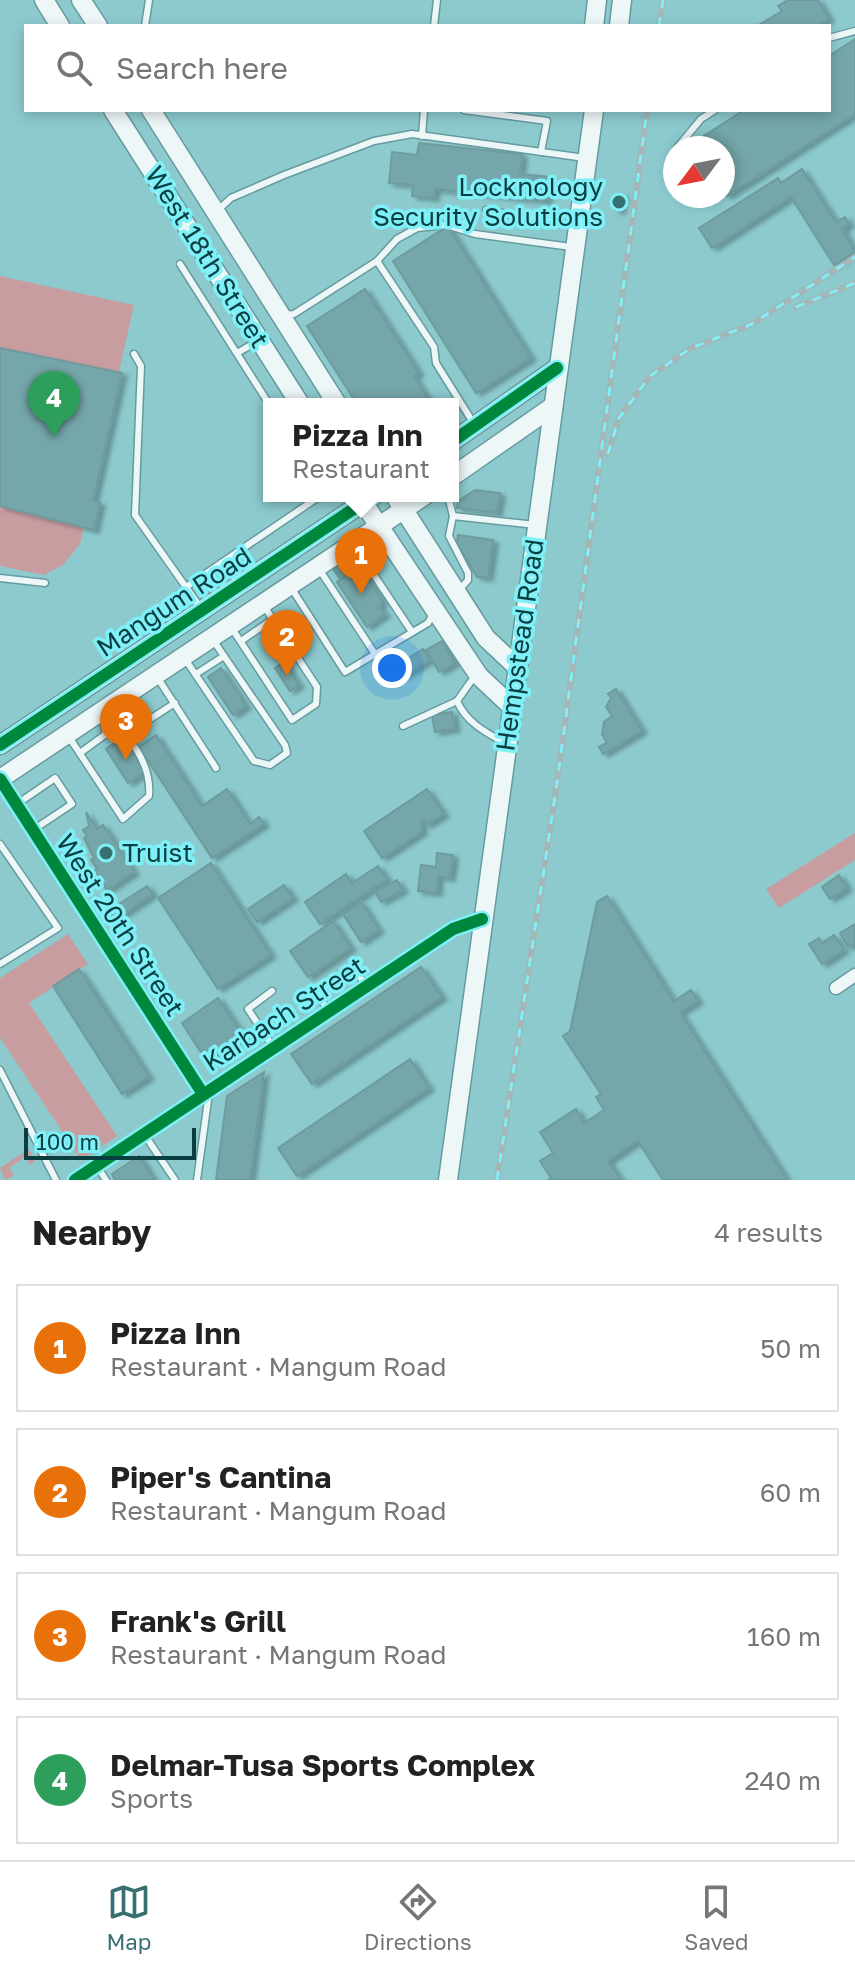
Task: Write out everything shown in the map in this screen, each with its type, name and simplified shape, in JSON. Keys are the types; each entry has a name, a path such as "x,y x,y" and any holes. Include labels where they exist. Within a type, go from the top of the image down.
{"main road":[{"path":"44,0 59,24"},
{"path":"81,0 97,24"},
{"path":"594,24 597,0"},
{"path":"619,24 622,0"},
{"name":"West 18th Street","path":"114,112 296,398"},
{"name":"West 18th Street","path":"152,112 333,398"},
{"name":"Hempstead Road","path":"448,1180 594,112"},
{"path":"189,229 215,212"},
{"path":"257,337 280,316"},
{"path":"459,437 557,368"},
{"path":"459,472 552,407"},
{"name":"Mangum Road","path":"0,745 359,502"},
{"path":"367,502 378,527 477,672 511,706"},
{"path":"400,503 486,638 517,667"},
{"name":"Mangum Road","path":"0,779 288,584 378,527 400,503"},
{"path":"435,611 457,592"},
{"path":"204,609 220,630"}],"street":[{"name":"West 20th Street","path":"0,779 206,1092"},
{"name":"Karbach Street","path":"75,1180 453,929 482,919"},
{"path":"836,988 855,975"}],"lane":[{"path":"145,24 149,0"},
{"path":"434,24 437,0"},
{"path":"831,37 855,31"},
{"path":"422,136 424,112"},
{"path":"479,112 547,121"},
{"path":"541,152 548,112"},
{"path":"687,136 701,119 712,112"},
{"path":"215,212 244,192 374,141 422,136 587,159"},
{"path":"486,210 578,226"},
{"path":"280,316 294,314 377,261 397,239 417,228 446,225 475,234 574,248"},
{"path":"377,261 434,347 436,363 458,398"},
{"path":"180,264 265,398"},
{"path":"237,353 257,337"},
{"path":"134,354 141,366 135,515 204,609"},
{"path":"459,400 475,426"},
{"path":"186,587 311,502"},
{"path":"450,502 453,516 449,536 468,573 468,580 457,592"},
{"path":"453,516 536,525"},
{"path":"353,544 412,632"},
{"path":"317,566 375,654"},
{"path":"2,579 45,583"},
{"path":"288,584 345,672 428,623 435,611"},
{"path":"220,630 241,641 292,720 316,704 317,687 262,602"},
{"path":"241,641 273,619"},
{"path":"183,656 254,761 270,765 287,753 285,745 224,656 220,630"},
{"path":"196,674 224,656"},
{"path":"403,726 457,701 477,672"},
{"path":"156,674 216,768"},
{"path":"457,701 478,728 506,744"},
{"path":"144,723 175,703"},
{"path":"80,753 106,734 101,712"},
{"path":"67,734 123,819 149,796 149,770 119,727 101,712"},
{"path":"16,804 55,778 72,804 33,830"},
{"path":"0,844 58,928 0,964"},
{"path":"329,1011 316,993 353,968 366,986"},
{"path":"272,991 248,1009 273,1047"},
{"path":"0,1070 56,1180"},
{"path":"197,1180 206,1092"},
{"path":"144,1134 175,1180"},
{"path":"97,1165 106,1180"}],"shaded area":[{"path":"0,276 134,305 80,544 63,565 44,575 0,566"},
{"path":"855,833 855,860 779,908 766,889"},
{"path":"68,934 88,964 29,1003 117,1136 81,1160 0,1038 0,978"},
{"path":"29,1149 35,1161 30,1165 25,1157 9,1168 14,1175 5,1180 0,1168"}],"building":[{"path":"788,0 818,0 829,19 820,24 760,24 782,11 778,6"},
{"path":"855,39 855,114 735,191 735,136 704,136 741,112 831,112 831,55"},
{"path":"419,143 522,154 520,174 549,177 547,201 435,189 434,198 412,196 413,185 389,183 392,152 417,155"},
{"path":"802,169 836,222 845,217 849,224 842,229 855,252 834,265 791,197 712,248 699,228 778,178 781,183"},
{"name":"Locknology Security Solutions","path":"617,194 623,195 620,211 615,210"},
{"path":"448,226 531,358 476,393 393,261"},
{"path":"365,289 419,373 414,376 427,398 353,398 307,326"},
{"path":"0,348 122,373 93,501 100,503 94,530 0,506"},
{"path":"475,490 500,493 497,513 457,508 459,500"},
{"path":"458,535 493,540 488,578 477,577 457,543"},
{"path":"346,560 354,571 341,580 333,569"},
{"path":"361,566 382,601 380,608 385,614 367,627 337,582"},
{"path":"442,641 455,663 439,672 426,650"},
{"path":"423,649 430,660 401,677 395,666"},
{"path":"284,662 299,685 290,691 275,668"},
{"path":"221,668 246,706 233,715 208,677"},
{"path":"616,689 642,731 603,754 599,747 607,743 602,734 604,722 612,716 606,707 611,698 608,694"},
{"path":"452,712 455,729 435,732 432,715"},
{"path":"156,735 202,806 227,789 250,824 259,817 264,824 212,858 139,747"},
{"path":"123,737 145,772 128,783 106,749"},
{"path":"427,789 444,814 427,825 424,820 421,822 422,832 382,858 364,831"},
{"name":"Truist","path":"86,812 97,829 103,825 134,872 107,890 94,871 97,868 91,860 94,858 84,838 87,836 83,830 89,826"},
{"path":"437,853 453,855 450,878 438,876 437,893 418,891 421,865 436,867"},
{"path":"211,863 271,955 218,989 158,898"},
{"path":"378,866 387,879 320,924 305,902 346,874 352,883"},
{"path":"839,875 847,888 830,899 822,887"},
{"path":"397,880 403,890 381,902 375,892"},
{"path":"284,885 293,898 257,922 248,909"},
{"path":"147,886 153,894 114,920 108,911"},
{"path":"607,896 674,1001 691,990 698,1001 680,1012 787,1180 663,1180 638,1141 608,1161 621,1180 548,1180 551,1178 540,1161 553,1153 540,1132 576,1109 584,1123 604,1110 596,1097 601,1094 563,1036 570,1031 597,902"},
{"path":"361,902 379,930 361,942 343,914"},
{"path":"333,921 351,948 308,977 290,951"},
{"path":"855,924 855,943 848,947 840,933"},
{"path":"834,935 844,950 822,964 809,944 819,938 822,943"},
{"path":"421,967 442,997 312,1084 291,1054"},
{"path":"79,969 149,1077 122,1094 53,986"},
{"path":"218,998 245,1038 208,1063 182,1023"},
{"path":"410,1059 429,1088 297,1176 278,1148"},
{"path":"264,1072 250,1180 216,1180 227,1096"},
{"path":"139,1156 154,1180 115,1180 112,1174"}],"railway":[{"path":"659,24 663,0"},
{"path":"497,1180 557,783 647,112"},
{"path":"608,454 619,418 650,376 691,348 752,324 855,257"},
{"path":"796,307 855,283"}],"cycle path":[{"path":"459,437 557,368"},
{"path":"0,745 364,502"},
{"path":"0,779 203,1094"},
{"path":"75,1180 453,929 482,919"}],"place":[{"name":"Locknology Security Solutions","path":"619,202"},
{"name":"Delmar-Tusa Sports Complex","path":"54,437"},
{"name":"Pizza Inn","path":"361,594"},
{"name":"Piper's Cantina","path":"287,676"},
{"name":"Frank's Grill","path":"126,760"},
{"name":"Truist","path":"106,853"}]}
